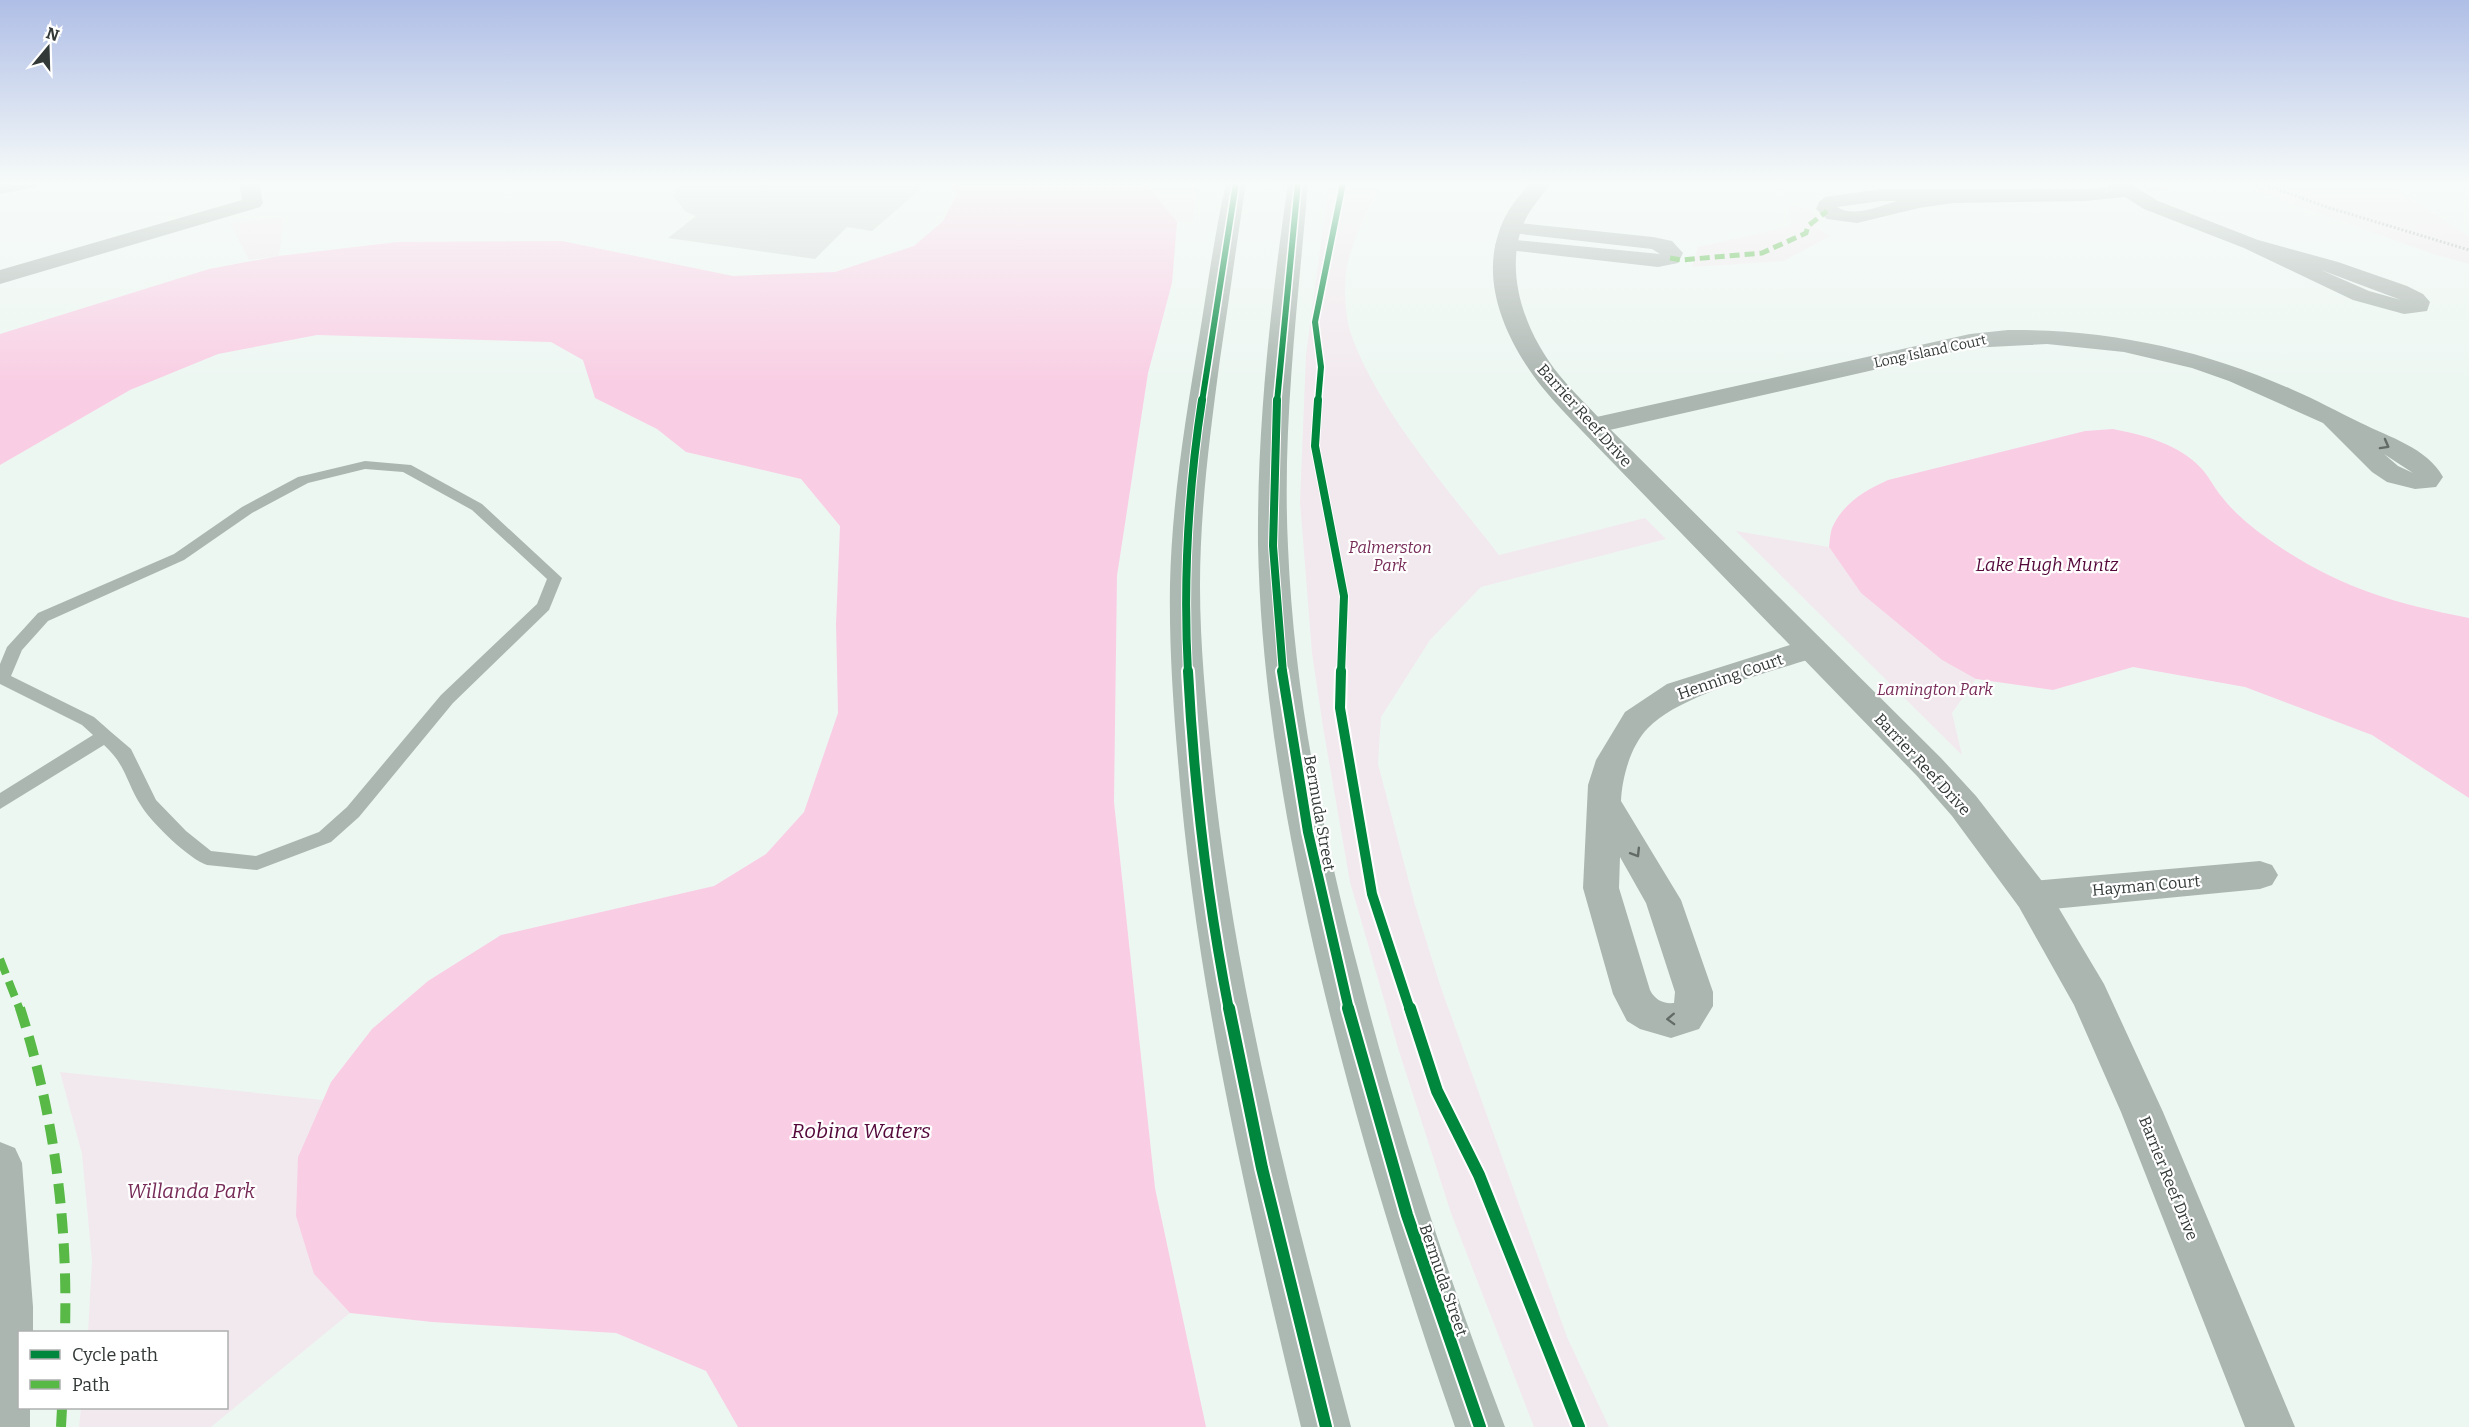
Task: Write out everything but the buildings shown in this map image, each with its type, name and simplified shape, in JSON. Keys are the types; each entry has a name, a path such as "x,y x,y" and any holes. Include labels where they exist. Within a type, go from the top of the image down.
{"main road":[{"path":"1226,250 1196,441 1189,502 1185,648 1198,812 1209,902 1227,1007 1254,1137 1326,1427"},
{"name":"Bermuda Street","path":"1292,250 1273,466 1273,546 1277,620 1287,708 1308,838 1369,1090 1413,1237 1480,1427"}],"street":[{"path":"0,277 94,250"},
{"name":"Barrier Reef Drive","path":"1507,250 1504,285 1520,332 1547,376 1592,426 1895,731 1964,806 2032,896 2066,952 2115,1051 2270,1427"},
{"path":"1590,250 1658,261 1670,258 1672,253 1668,250"},
{"path":"2263,250 2319,278 2386,304 2412,309 2419,306 2419,302 2413,297 2401,291 2346,271 2271,250"},
{"name":"Long Island Court","path":"1592,426 1970,341 2026,336 2132,346 2199,363 2273,390 2332,419"},
{"name":"Henning Court","path":"1605,803 1663,900 1694,992 1694,1006 1686,1017 1671,1021 1653,1017 1640,1009 1632,994 1605,906 1601,888 1605,785 1612,760 1636,720 1657,704 1701,682 1812,648"},
{"name":"Hayman Court","path":"2032,896 2260,875"},
{"path":"0,1163 10,1307 5,1427"}],"lane":[{"path":"365,465 406,468 477,507 555,578 544,606 447,699 353,812 325,837 257,863 207,858 180,836 149,804 125,754 105,736 88,721 2,678 15,647 42,617 179,557 247,510 303,480 365,465"},
{"path":"0,802 105,736"}],"green space":[{"path":"244,250 280,250 279,256 249,260"},
{"name":"Palmerston Park","path":"1320,250 1352,250 1346,272 1346,313 1350,331 1362,360 1395,419 1499,555 1645,518 1666,539 1481,587 1430,640 1381,717 1378,764 1415,905 1441,988 1567,1337 1609,1427 1534,1427 1451,1213 1398,1048 1350,882 1312,653 1300,502 1306,355"},
{"path":"1697,250 1805,250 1784,261 1692,267"},
{"path":"2421,250 2469,250 2469,264"},
{"name":"Lamington Park","path":"1736,531 1829,547 1861,593 1942,660 1976,679 1952,713 1962,755"},
{"name":"Willanda Park","path":"60,1072 323,1100 298,1157 314,1274 350,1313 211,1427 79,1427 81,1409 228,1409 228,1331 88,1331 92,1261 82,1154"}],"water":[{"name":"Robina Waters","path":"333,250 604,250 733,276 835,272 903,250 1175,250 1172,283 1148,373 1117,576 1114,802 1155,1188 1206,1427 738,1427 706,1371 616,1333 432,1322 350,1313 314,1274 296,1216 298,1157 331,1082 372,1029 428,981 501,935 714,886 766,854 804,812 838,713 836,624 840,526 801,479 686,452 657,429 595,398 583,360 551,342 317,335 218,354 130,390 0,465 0,334 209,269 279,256"},
{"name":"Lake Hugh Muntz","path":"2113,429 2137,434 2181,452 2200,467 2227,504 2246,522 2274,543 2321,571 2391,599 2469,618 2469,798 2372,735 2245,687 2133,667 2053,690 1976,679 1942,660 1861,593 1829,547 1833,526 1844,509 1864,493 1888,480 2085,431"}],"marked path":[{"path":"1670,258 1681,260 1762,253 1769,250"},
{"path":"0,959 11,983 37,1064 53,1139 63,1216 65,1331"},
{"path":"61,1427 62,1409"}],"cycle path":[{"path":"1224,250 1196,439 1190,497 1185,585 1189,694 1200,820 1226,995 1262,1168 1326,1427"},
{"path":"1291,250 1274,455 1273,546 1281,661 1297,775 1332,944 1375,1108 1442,1322 1480,1427"},
{"path":"1330,250 1315,322 1321,367 1315,446 1344,596 1340,708 1372,894 1437,1091 1479,1175 1579,1427"}]}
